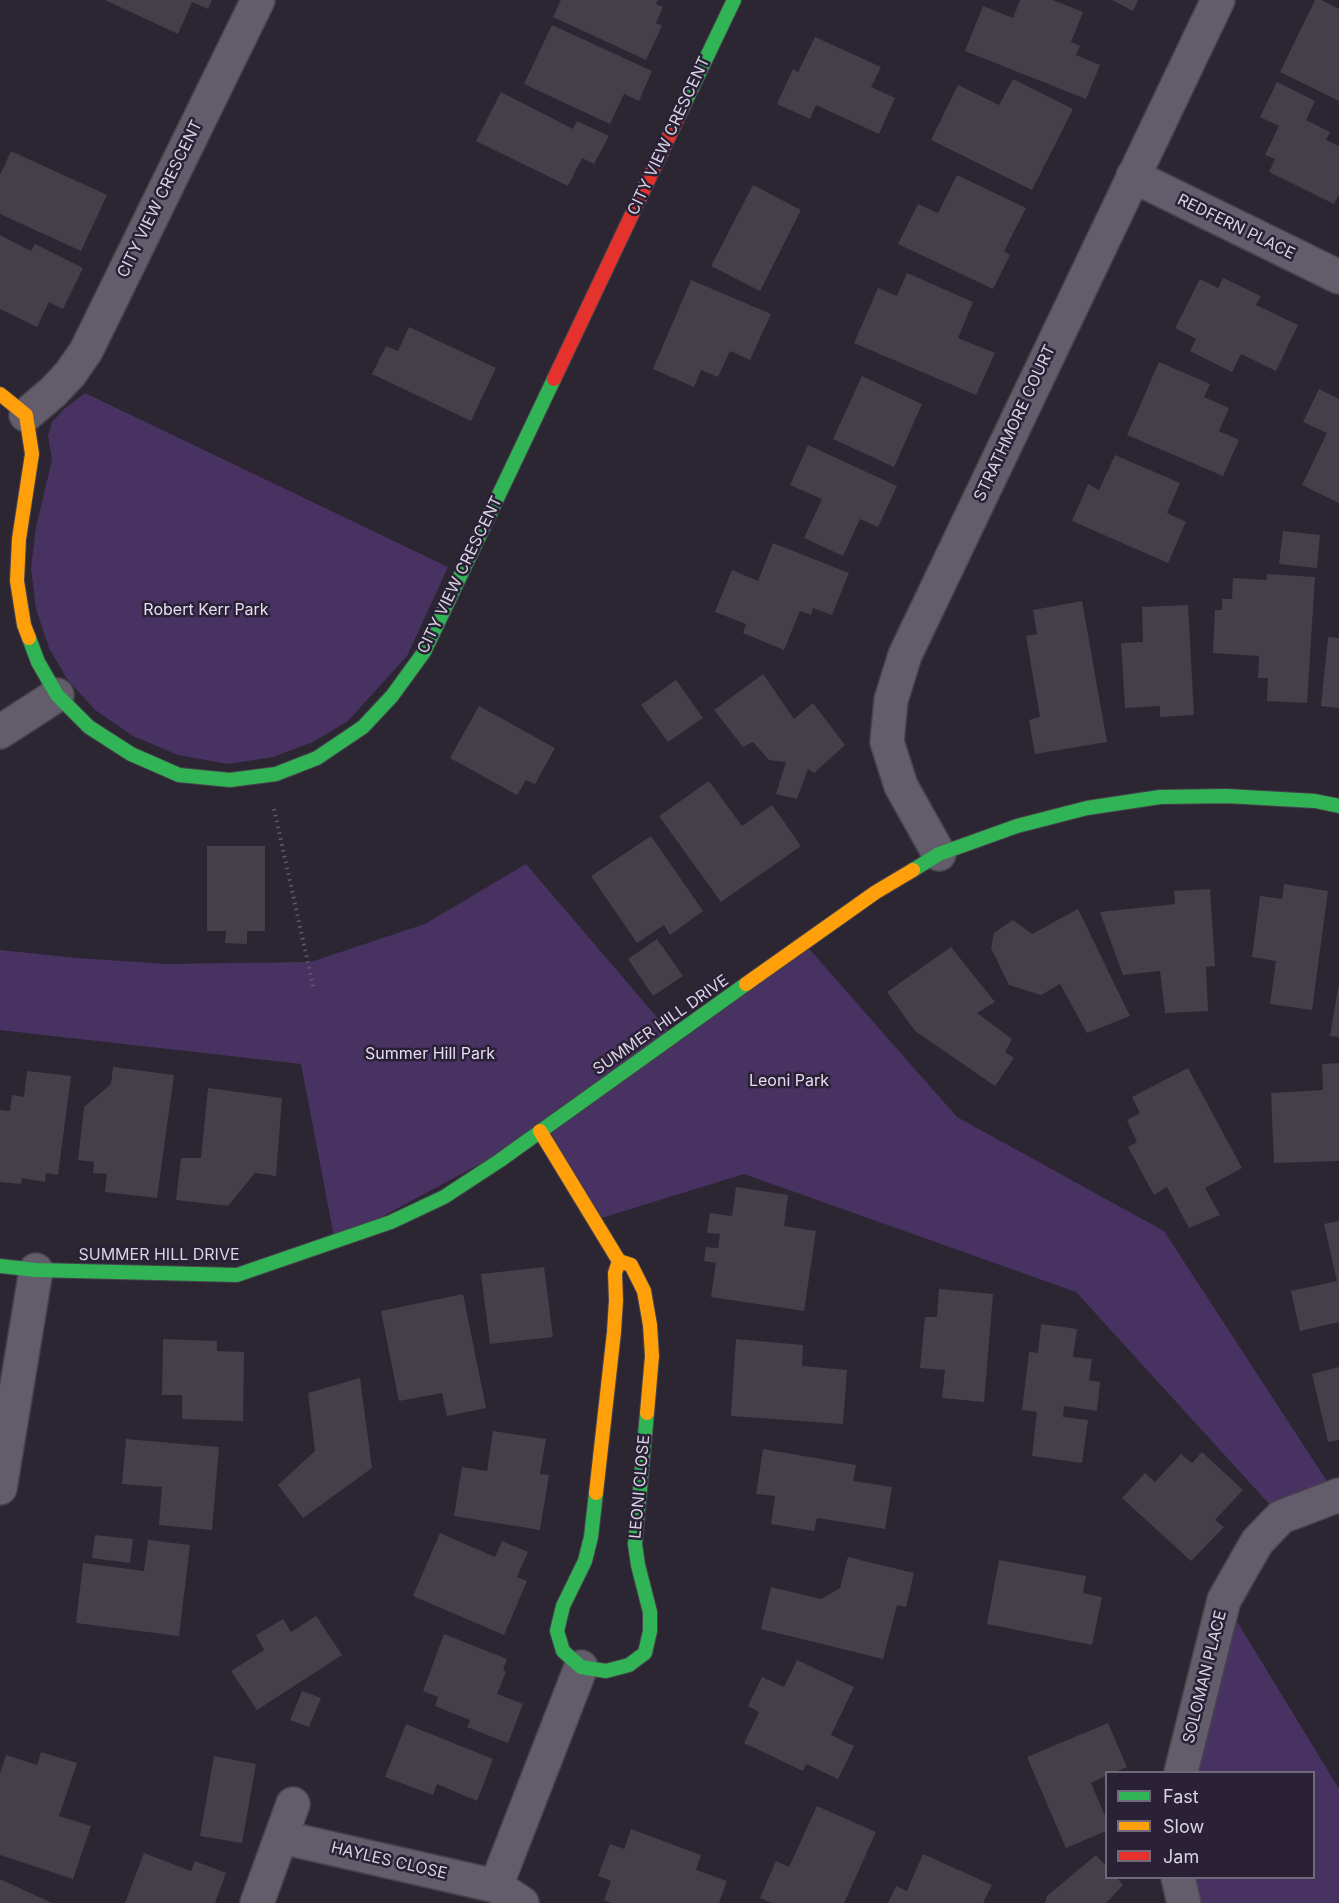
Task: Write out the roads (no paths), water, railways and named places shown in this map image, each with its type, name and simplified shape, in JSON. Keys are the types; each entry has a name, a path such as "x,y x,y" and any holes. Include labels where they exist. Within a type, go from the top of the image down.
{"street":[{"name":"CITY VIEW CRESCENT","path":"258,0 86,351 70,374 26,415 32,454 19,539 17,581 24,625 38,662 57,695 89,727 131,754 179,775 230,780 276,774 316,758 363,727 393,696 424,652 734,0"},
{"name":"STRATHMORE COURT","path":"939,854 901,786 887,742 891,700 904,655 1218,0"},
{"name":"REDFERN PLACE","path":"1133,176 1339,277"},
{"path":"0,394 26,415"},
{"path":"0,732 57,695"},
{"name":"SUMMER HILL DRIVE","path":"0,1266 36,1270 237,1275 391,1222 444,1197 499,1161 876,892 939,854 1017,826 1087,808 1160,797 1227,796 1315,801 1339,806"},
{"name":"LEONI CLOSE","path":"540,1131 619,1262 631,1265 644,1291 650,1325 652,1356 635,1544 650,1612 650,1631 645,1653 629,1665 606,1671 581,1667"},
{"path":"509,1895 581,1667 563,1651 557,1631 563,1606 585,1561 591,1537 614,1332 615,1273 619,1262"},
{"path":"0,1488 36,1270"},
{"name":"SOLOMAN PLACE","path":"1181,1771 1224,1600 1257,1542 1281,1517 1339,1494"},
{"path":"257,1903 293,1804"},
{"name":"HAYLES CLOSE","path":"281,1837 509,1895"},
{"path":"1178,1879 1184,1903"}],"park label":[{"name":"Robert Kerr Park","path":"206,610"},
{"name":"Summer Hill Park","path":"430,1054"},
{"name":"Leoni Park","path":"789,1081"}]}
